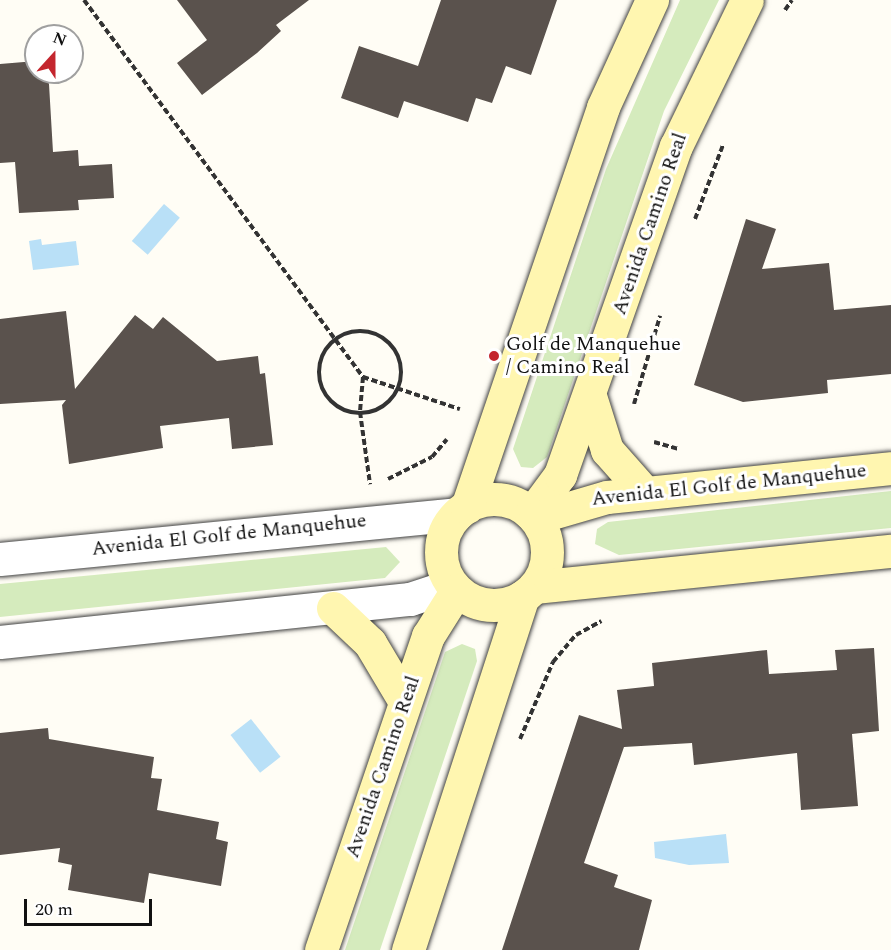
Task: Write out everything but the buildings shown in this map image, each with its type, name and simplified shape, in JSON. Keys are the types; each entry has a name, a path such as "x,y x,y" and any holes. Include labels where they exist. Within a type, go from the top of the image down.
{"main road":[{"path":"652,0 603,107 462,510 442,542 443,565 455,587 495,605 528,592 891,551"},
{"name":"Avenida Camino Real","path":"533,516 554,489 590,396 676,146 747,0"},
{"path":"590,396 608,450 645,493"},
{"name":"Avenida El Golf de Manquehue","path":"533,516 581,501 891,468"},
{"path":"408,950 528,592 544,569 547,548 533,516 495,499 462,510"},
{"name":"Avenida Camino Real","path":"321,950 404,700 428,636 455,587"},
{"path":"333,608 370,643 404,700"}],"street":[{"name":"Avenida El Golf de Manquehue","path":"0,559 462,510"},
{"path":"0,642 410,599 455,587"}],"path":[{"path":"84,0 363,377 461,409"},
{"path":"780,18 792,0"},
{"path":"691,229 728,134"},
{"path":"633,413 663,306"},
{"path":"360,331 385,340 399,362 397,388 379,408 360,412 340,407 322,388 320,361 335,339 360,331"},
{"path":"363,377 360,412 370,484"},
{"path":"456,420 464,398"},
{"path":"358,486 402,476 432,457 451,430"},
{"path":"519,742 543,680 576,635"}],"green space":[{"path":"680,0 719,0 664,111 547,457 533,468 521,467 513,449 606,169"},
{"path":"891,491 891,528 619,555 595,544 597,529 608,522"},
{"path":"386,547 400,562 385,578 0,617 0,584"},
{"path":"462,644 475,649 477,661 380,950 345,950 445,652"}],"water":[{"path":"164,204 180,218 148,255 132,241"},
{"path":"41,239 42,245 76,241 79,265 33,270 29,241"},
{"path":"251,719 281,757 260,773 231,735"},
{"path":"726,834 729,863 689,865 655,858 654,842"}],"place":[{"name":"Golf de Manquehue / Camino Real","path":"494,356"}]}
